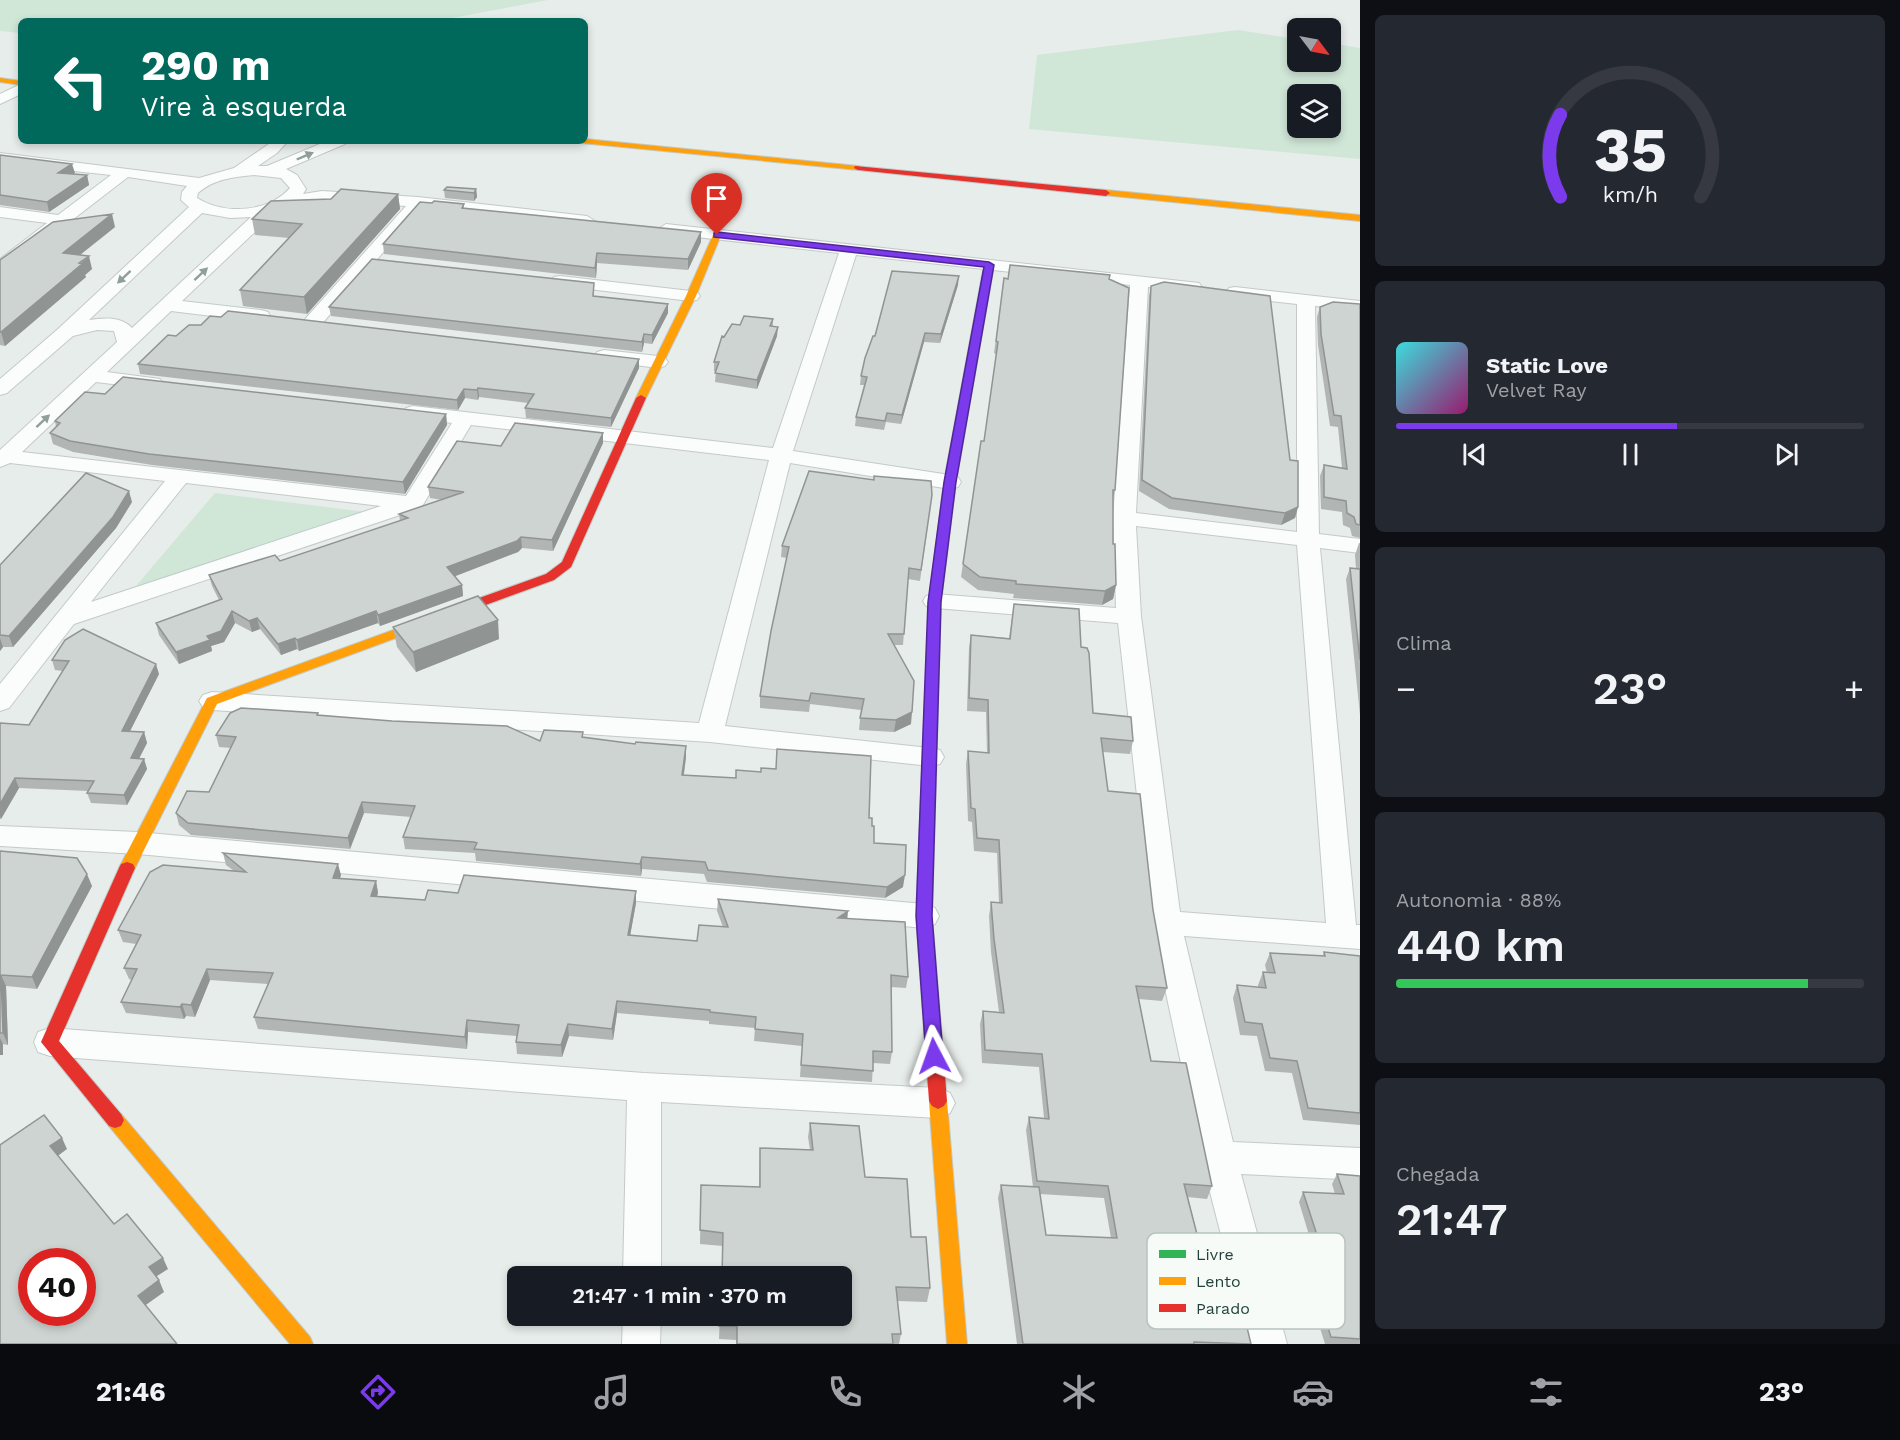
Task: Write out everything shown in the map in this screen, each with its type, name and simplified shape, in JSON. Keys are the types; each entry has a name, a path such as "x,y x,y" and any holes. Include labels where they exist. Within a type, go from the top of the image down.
{"main road":[{"path":"0,80 18,83"},
{"path":"588,141 1360,218"},
{"path":"303,1344 50,1042 138,843 212,701 550,577 567,564 621,438 691,296 717,235"},
{"path":"957,1344 924,916 935,602 950,482 989,265"}],"street":[{"path":"0,100 18,90"},
{"path":"237,172 278,144"},
{"path":"269,171 333,144"},
{"path":"0,158 199,183"},
{"path":"271,208 223,213 198,208 189,200 190,192 199,183 216,176 237,172 269,171 291,178 297,183 293,194"},
{"path":"0,267 125,172"},
{"path":"3,459 126,341 271,208 293,194 418,202 602,222"},
{"path":"313,322 418,202"},
{"path":"0,389 65,333 198,208"},
{"path":"0,212 61,220"},
{"path":"648,227 1360,306"},
{"path":"710,733 781,455 849,249"},
{"path":"368,260 391,262"},
{"path":"541,279 691,296"},
{"path":"1139,281 1125,518 1129,616 1166,923 1219,1157 1239,1233"},
{"path":"1166,923 1351,936 1308,539 1306,300"},
{"path":"167,305 337,324"},
{"path":"65,333 85,326 112,325 121,327 125,331 126,341"},
{"path":"586,354 658,362"},
{"path":"91,376 173,386"},
{"path":"395,410 781,455 950,482"},
{"path":"65,619 413,503 465,418"},
{"path":"3,459 413,503"},
{"path":"0,702 179,478"},
{"path":"1125,518 1360,546"},
{"path":"935,602 1129,616"},
{"path":"212,701 710,733 930,758"},
{"path":"0,836 138,843 924,916"},
{"path":"50,1042 644,1087 938,1103"},
{"path":"642,1266 644,1087"},
{"path":"1219,1157 1360,1164"},
{"path":"641,1344 642,1326"},
{"path":"1264,1329 1268,1344"}],"green space":[{"path":"0,0 548,0 452,18 18,18 18,33 0,31"},
{"path":"1238,30 1287,37 1287,72 1341,72 1341,45 1360,48 1360,159 1029,129 1037,55"},
{"path":"215,493 374,513 136,586"}],"building":[{"path":"0,155 72,164 58,173 87,175 47,202 0,195"},
{"path":"447,187 476,189 474,193 444,190"},
{"path":"341,189 398,194 304,297 240,290 302,224 252,219 271,201 331,199"},
{"path":"434,201 464,204 462,208 701,232 688,259 597,253 595,268 383,244 420,202 432,203"},
{"path":"112,214 63,253 89,256 79,263 82,264 0,332 0,260 53,222"},
{"path":"372,259 594,283 593,296 668,304 652,335 644,334 642,342 329,307"},
{"path":"1010,265 1110,275 1109,279 1129,288 1115,490 1113,490 1116,585 1105,591 1016,584 1016,581 980,577 963,564 981,441 984,441 998,342 996,341 1004,278 1008,279"},
{"path":"892,271 959,276 941,334 925,333 902,415 887,413 885,421 856,417 867,377 861,376 865,358 873,336 875,336"},
{"path":"1164,282 1270,296 1290,460 1298,461 1298,507 1285,513 1172,498 1142,480 1151,286"},
{"path":"1333,302 1360,304 1360,525 1356,524 1354,517 1347,513 1346,501 1324,497 1324,465 1347,469 1341,416 1334,415 1321,334 1320,307"},
{"path":"228,311 639,359 611,418 525,408 534,394 478,388 477,390 464,389 457,400 138,364 168,335 176,336 189,325 201,325 210,316 221,317"},
{"path":"744,316 773,319 770,326 778,327 757,380 715,373 719,362 714,362 722,336 724,337 732,324 740,325"},
{"path":"123,377 446,414 403,482 149,454 70,441 50,433 60,423 55,421 85,392 105,394"},
{"path":"515,423 603,433 552,540 521,537 517,541 447,567 462,585 378,615 376,611 297,640 295,638 278,644 257,618 249,621 232,611 221,631 207,636 210,640 176,652 156,623 222,599 209,575 275,555 280,561 408,518 399,514 464,492 428,487 457,441 501,446"},
{"path":"809,471 874,480 874,476 931,481 932,495 921,570 909,568 904,634 888,634 914,681 912,712 896,720 860,718 864,699 811,693 809,701 760,696 789,547 782,546"},
{"path":"86,473 129,491 113,517 9,636 0,635 0,565"},
{"path":"1350,568 1360,569 1360,660"},
{"path":"478,596 498,620 413,652 393,627"},
{"path":"1014,604 1079,609 1081,647 1087,648 1089,653 1093,713 1131,717 1133,741 1101,738 1108,791 1140,794 1153,910 1167,988 1136,986 1151,1061 1186,1063 1212,1186 1184,1184 1197,1233 1147,1233 1147,1329 1247,1329 1251,1344 1194,1342 1194,1344 1023,1344 1001,1185 1039,1187 1046,1235 1117,1238 1108,1186 1037,1181 1029,1117 1049,1119 1042,1054 985,1050 983,1011 1004,1013 991,902 1002,903 999,840 977,838 975,809 971,808 968,751 989,753 988,700 969,698 971,635 1010,639"},
{"path":"83,629 156,664 122,731 144,732 131,758 144,759 124,795 87,793 94,781 15,778 0,804 0,723 29,725 69,661 52,660 65,640"},
{"path":"241,708 392,721 507,726 540,741 544,730 583,732 582,737 635,744 636,742 686,746 682,775 736,778 736,770 761,772 761,768 776,769 777,749 871,756 869,818 872,818 872,826 874,826 874,843 906,845 905,875 887,887 708,870 705,862 642,857 640,864 474,849 477,843 474,842 403,837 415,806 362,802 348,838 188,823 176,813 187,791 209,792 236,737 216,735 230,713"},
{"path":"0,851 77,858 87,874 32,977 1,975 3,1033 0,1033"},
{"path":"223,853 338,864 333,878 376,881 371,896 425,900 428,890 458,893 464,875 636,891 628,935 697,941 699,925 728,927 718,899 848,911 838,918 905,922 908,977 891,975 892,1052 873,1051 873,1071 801,1065 803,1034 755,1029 756,1017 617,1001 612,1029 568,1024 561,1045 516,1042 519,1025 467,1020 465,1037 254,1017 273,973 207,969 191,1005 182,1004 180,1007 121,1002 137,969 124,968 141,935 118,930 150,872 163,865 246,872"},
{"path":"1324,952 1360,956 1360,1113 1308,1108 1297,1061 1270,1058 1262,1024 1245,1022 1237,985 1266,988 1263,972 1275,973 1270,953 1325,956"},
{"path":"44,1115 62,1138 50,1146 114,1224 127,1214 163,1258 149,1267 159,1280 138,1296 177,1344 0,1344 0,1145"},
{"path":"810,1123 859,1126 865,1177 907,1179 911,1237 926,1237 930,1288 896,1287 901,1334 892,1334 893,1344 737,1344 737,1326 852,1326 852,1266 722,1266 723,1233 700,1230 701,1185 760,1187 760,1148 813,1150"},
{"path":"1337,1174 1360,1176 1360,1339 1331,1337 1328,1329 1345,1329 1345,1233 1316,1233 1303,1192 1344,1194"}],"traffic: fast":[{"path":"935,602 950,482 989,265"}],"traffic: slow":[{"path":"0,80 18,83"},
{"path":"588,141 858,168"},
{"path":"1106,193 1360,218"},
{"path":"641,398 691,296 717,235"},
{"path":"127,868 212,701 448,614"},
{"path":"938,1101 957,1344"},
{"path":"115,1120 303,1344"}],"traffic: jam":[{"path":"858,168 1106,193"},
{"path":"448,614 550,577 567,564 641,398"},
{"path":"935,602 924,916 938,1101"},
{"path":"115,1120 50,1042 127,868"}],"route":[{"path":"717,235 989,265 950,482 935,602 924,916 934,1056"}]}
